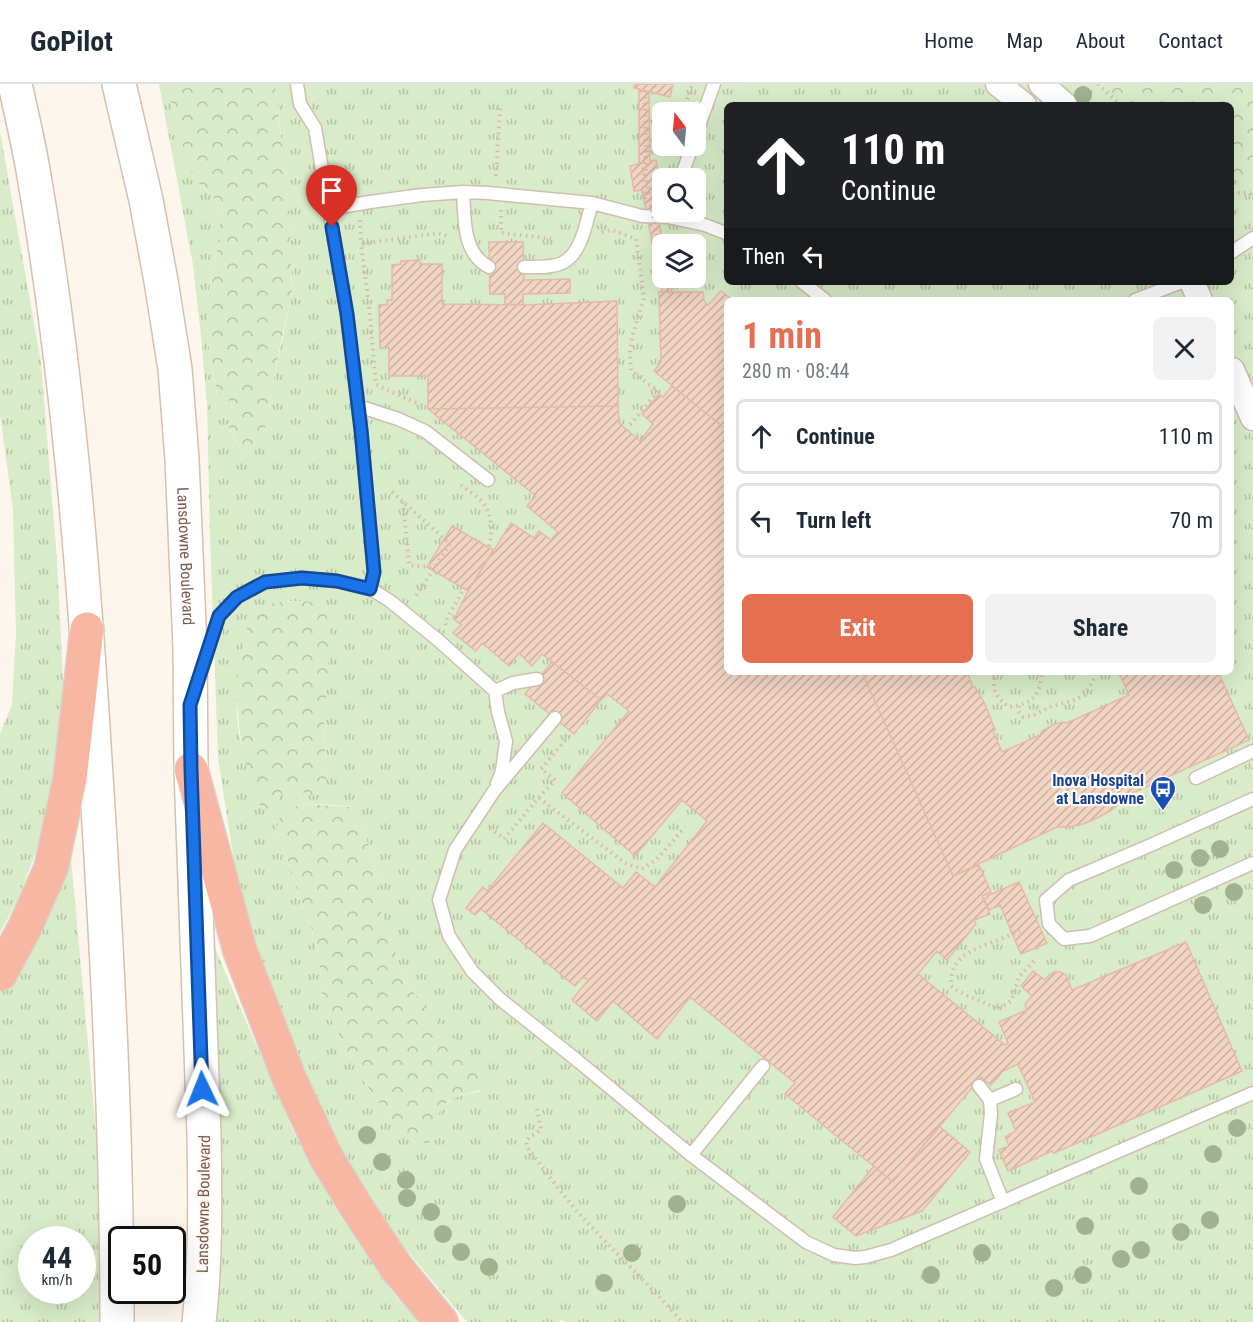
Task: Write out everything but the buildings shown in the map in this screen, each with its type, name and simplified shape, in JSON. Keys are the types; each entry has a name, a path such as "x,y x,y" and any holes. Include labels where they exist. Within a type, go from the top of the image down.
{"highway":[{"path":"0,974 25,927 51,868 70,779 87,629"},
{"path":"191,769 240,951 289,1078 326,1157 355,1205 396,1267 441,1322"}],"main road":[{"path":"15,84 33,168 59,345 75,484 87,629 110,1040 117,1243 117,1322"},
{"name":"Lansdowne Boulevard","path":"119,84 146,200 161,281 175,369 182,459 189,613 191,769 205,1183 202,1296 199,1322"}],"street":[{"path":"998,84 1020,102"},
{"path":"1041,84 1062,102"},
{"path":"1234,375 1253,418"}],"lane":[{"path":"297,84 300,104 315,128 347,314 374,572 370,589"},
{"path":"706,106 714,84"},
{"path":"329,209 422,195 463,192 592,203 642,216 652,215"},
{"path":"463,192 467,239 476,257 489,267"},
{"path":"524,267 547,266 563,262 574,253 592,203"},
{"path":"695,222 724,232"},
{"path":"1234,251 1253,238"},
{"path":"806,285 821,297"},
{"path":"1143,297 1174,285"},
{"path":"358,406 398,419 424,431 488,480"},
{"path":"190,705 219,616 237,597 265,582 302,578 337,581 370,589 390,601 438,640 495,691 506,741 502,771 494,791"},
{"path":"495,691 513,683 537,679"},
{"path":"555,718 494,791 455,850 440,900 449,936 472,971 500,999 691,1155 806,1242 834,1255 855,1258 891,1250 1253,1093"},
{"path":"1196,778 1253,751"},
{"path":"1253,800 1069,880 1046,900 1049,924 1064,939 1090,936 1253,863"},
{"path":"691,1155 763,1066"},
{"path":"980,1086 990,1100 991,1114 986,1159 1003,1202"},
{"path":"990,1100 1016,1089"}],"path":[{"path":"686,102 692,84"},
{"path":"1098,84 1117,102"},
{"path":"645,91 646,176 657,234"},
{"path":"642,216 645,197 643,164 652,141"},
{"path":"1234,193 1253,191"},
{"path":"598,232 612,230 636,239 644,298 633,334 630,352 631,370 658,391 630,425"},
{"path":"416,404 376,384 361,244 438,233 450,236 452,243"},
{"path":"666,288 667,292"},
{"path":"392,492 450,544 414,599 407,593"},
{"path":"403,501 410,565 435,568"},
{"path":"447,630 445,622 464,588"},
{"path":"994,675 993,684 997,697 1008,707 1019,706 1030,701 1038,692 1041,675"},
{"path":"1019,706 1018,711 1023,717 1072,701 1085,695 1095,675"},
{"path":"483,835 488,826 504,839 555,780 540,769 569,736"},
{"path":"539,798 625,863 642,869 656,860 685,827"},
{"path":"1020,931 967,952 955,965 951,974 951,986 959,993 987,1003 997,1010 1011,1001 1018,977 1034,961"},
{"path":"537,1109 541,1130 526,1141 526,1147 585,1221 682,1322"}],"green space":[{"path":"159,84 167,84 173,111 182,126 183,157 198,183 216,200 220,222 220,241 207,303 208,340 216,390 232,403 229,429 244,456 268,417 272,387 292,294 290,214 275,84 1100,84 1116,102 724,102 724,285 1234,285 1234,180 1253,180 1253,1322 567,1322 560,1320 560,1322 467,1322 393,1234 341,1151 270,995 238,887 218,758 207,404 193,265","holes":["300,601 315,603 326,610 324,726 327,786 313,796 295,790 281,794 271,812 243,749 240,736 237,690 244,645 252,617 263,607 275,603","302,804 355,807 379,881 383,922 392,941 405,983 416,995 481,1091 455,1097 441,1108 435,1122 416,1143 398,1130 360,1076 322,1001 320,967 311,926 276,831"]},
{"path":"167,84 275,84 290,214 292,294 261,443 252,453 244,456 229,428 232,403 216,390 208,340 207,303 220,241 220,222 216,200 198,183 183,157 182,126 173,111"},
{"path":"1100,84 1253,84 1253,180 1234,180 1234,102 1116,102"},
{"path":"0,132 41,362 57,560 63,679 62,736 46,826 18,899 0,933 0,734 12,704 16,634 13,510 0,414"},
{"path":"281,602 315,602 326,610 330,641 324,726 327,786 313,796 295,790 281,794 271,813 262,809 246,767 238,716 238,677 246,630 257,610"},
{"path":"302,804 355,807 379,881 383,921 405,983 475,1062 485,1077 486,1087 452,1099 441,1109 429,1143 416,1143 398,1130 360,1076 322,1001 320,967 311,926 276,831 281,813"},
{"path":"70,847 96,1132 103,1248 102,1322 0,1322 0,992 26,951"},
{"path":"212,941 292,1129 338,1213 393,1293 419,1322 216,1322 220,1152"}],"place":[{"name":"Inova Hospital at Lansdowne","path":"1163,812"}],"route":[{"path":"202,1089 190,705 219,616 237,597 265,582 302,578 337,581 370,589 374,572 361,430 347,314 332,227"}]}
